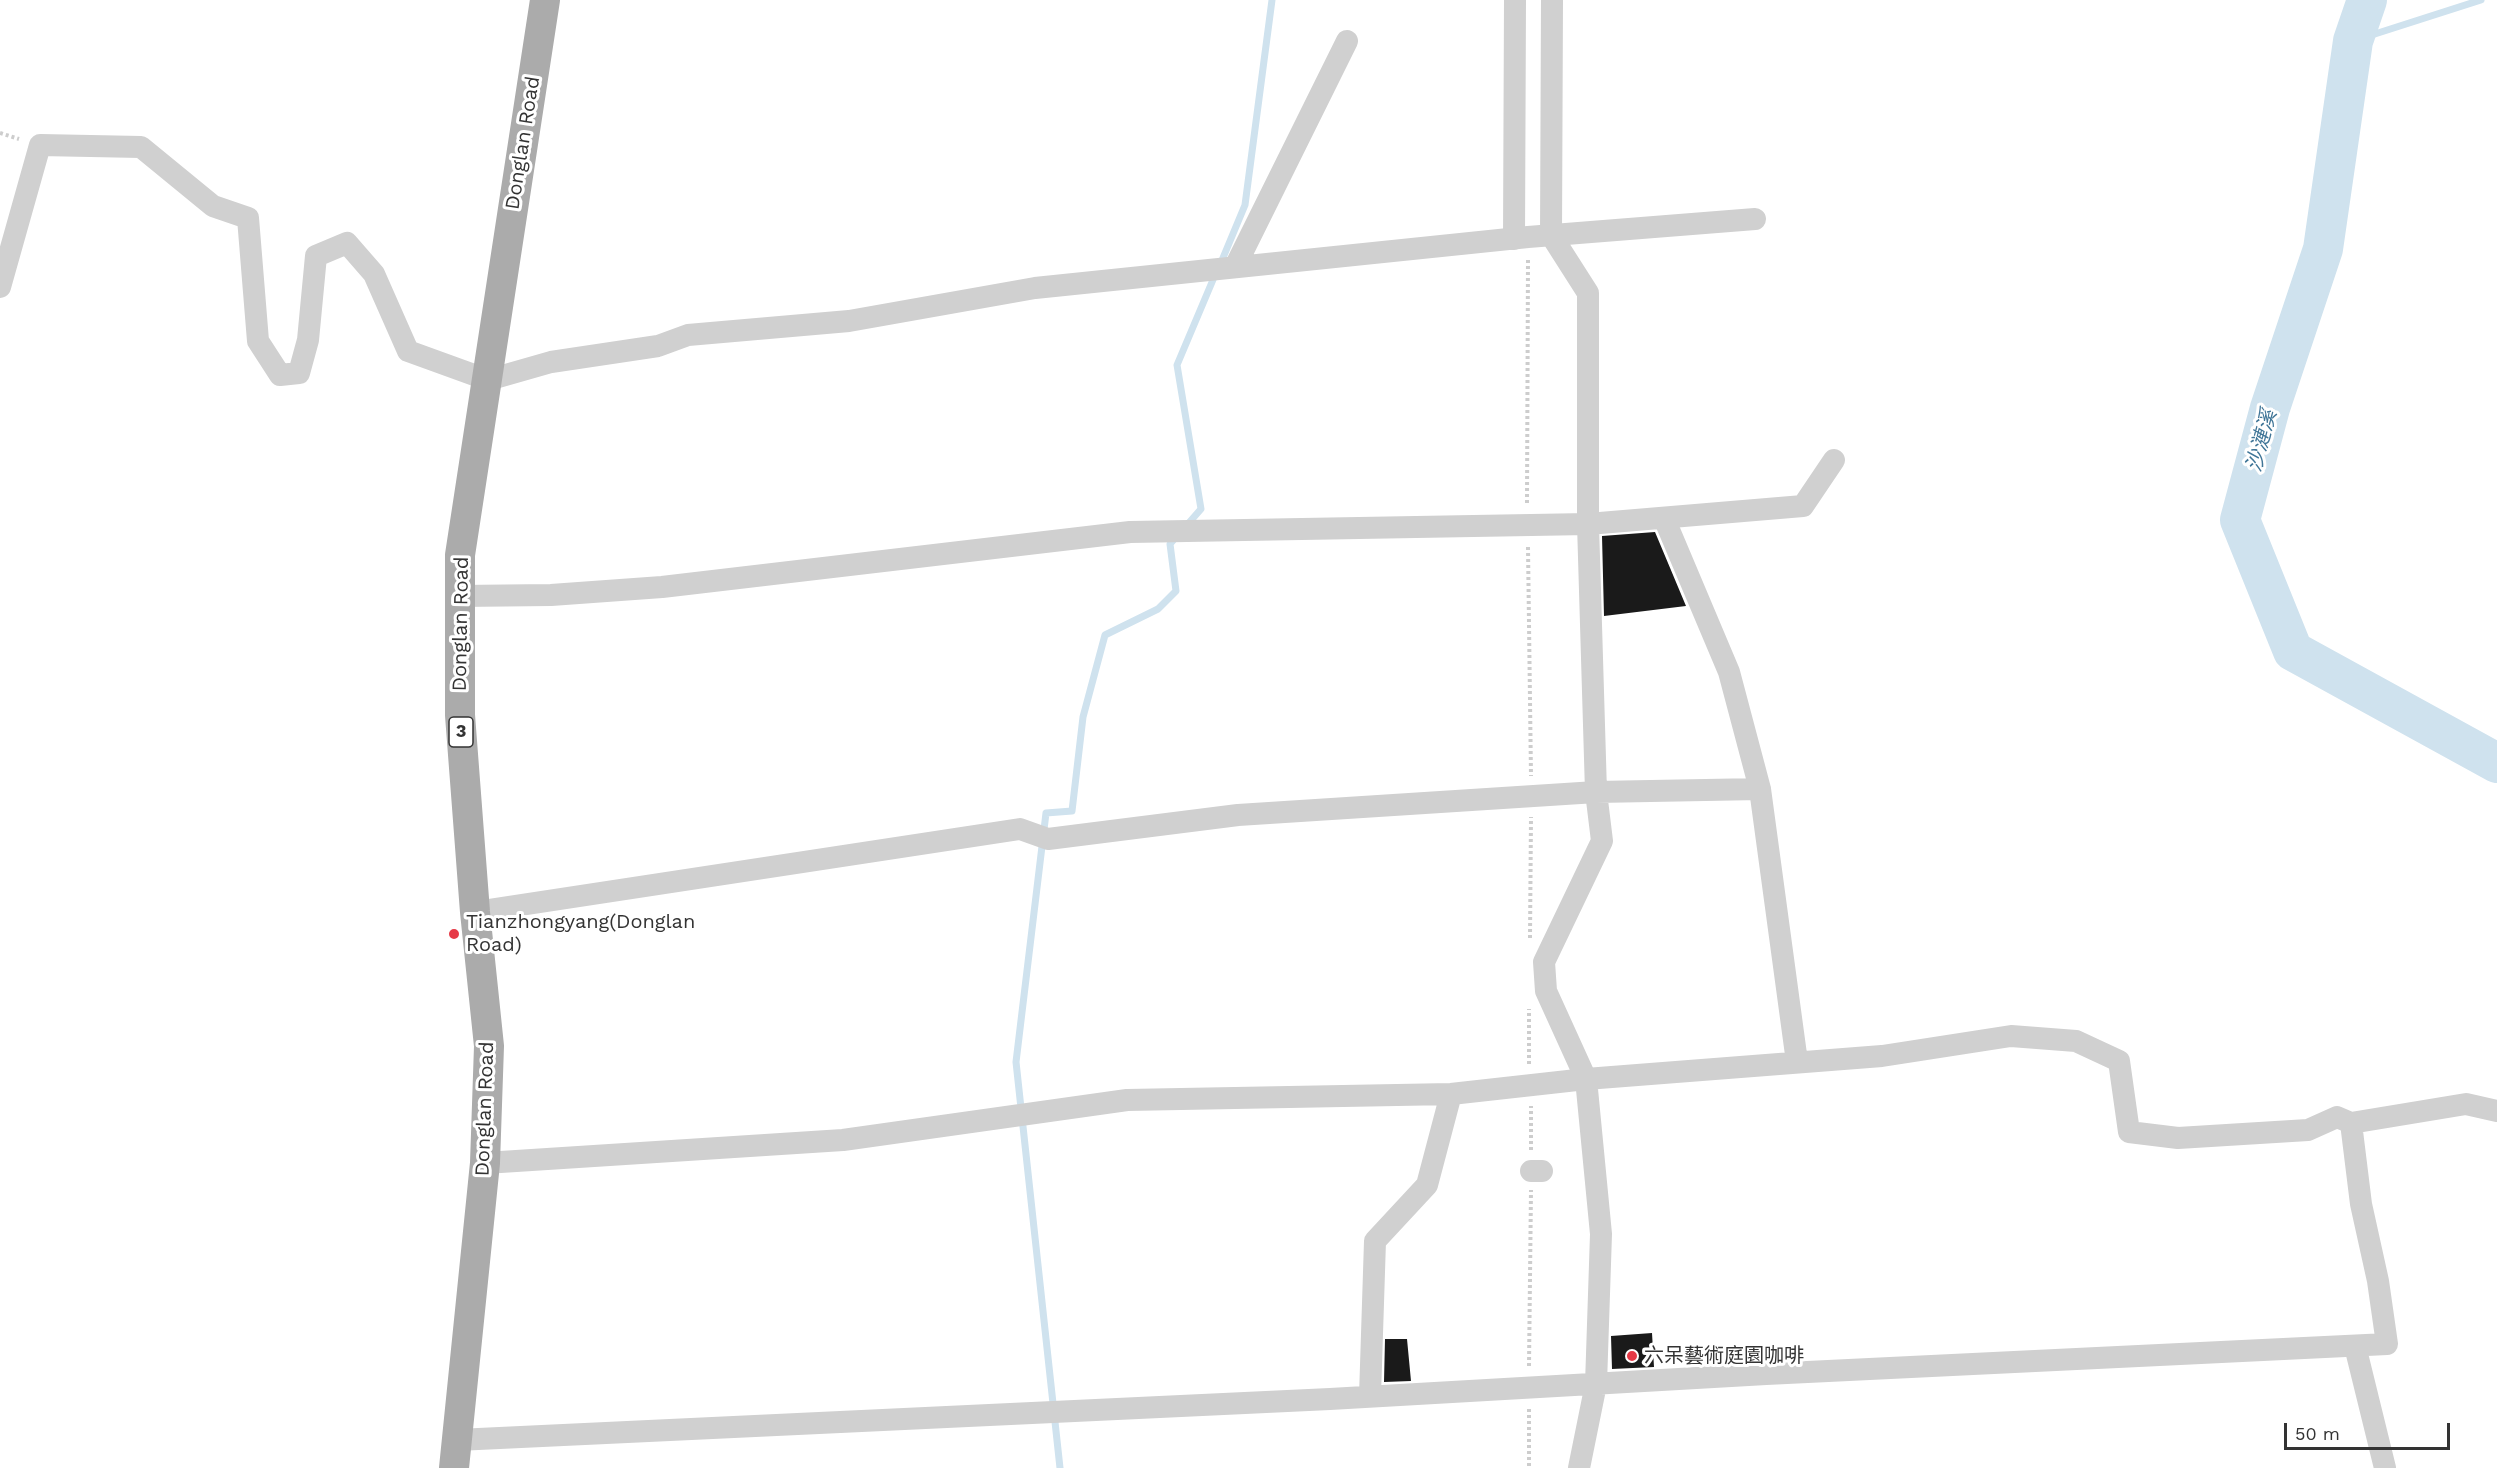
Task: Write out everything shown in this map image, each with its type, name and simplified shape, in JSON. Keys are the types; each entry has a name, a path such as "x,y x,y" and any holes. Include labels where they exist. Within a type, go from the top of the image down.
{"main road":[{"name":"Donglan Road","path":"455,1454 485,1163 489,1046 475,912 460,715 460,555 545,0"}],"street":[{"path":"1537,8 1551,236 1588,293 1588,524 1596,792 1602,841 1544,962 1546,991 1586,1079 1601,1234 1596,1384 1579,1468"},
{"path":"1514,239 1537,8"},
{"path":"1235,267 1347,41"},
{"path":"0,287 40,145 141,147 213,206 248,218 258,341 280,375 299,373 308,340 316,256 347,243 374,274 408,351 488,380 551,362 658,346 688,335 849,321 1035,288 1514,239 1755,219"},
{"path":"459,596 551,595 662,587 1130,532 1588,524 1803,506 1834,460"},
{"path":"1664,518 1729,672 1760,789 1797,1062"},
{"path":"475,912 1020,829 1048,839 1238,815 1596,792 1760,789"},
{"path":"485,1163 843,1140 1127,1100 1451,1094 1586,1079 1882,1056 2011,1036 2076,1041 2119,1061 2129,1132 2178,1138 2308,1130 2337,1117 2351,1122 2466,1104 2497,1111"},
{"path":"1370,1396 1375,1240 1427,1185 1451,1094"},
{"path":"455,1454 1054,1412 1528,1386 2387,1344 2378,1281 2361,1204 2351,1122"},
{"path":"2355,1346 2385,1468"}],"path":[{"path":"1529,1468 1528,1386 1537,1171 1531,1103"}],"building":[{"path":"1655,532 1686,606 1604,616 1602,536"},
{"name":"六呆藝術庭園咖啡","path":"1652,1333 1654,1367 1612,1369 1611,1336"},
{"path":"1385,1339 1407,1339 1411,1381 1384,1382"}],"waterway":[{"path":"1220,265 1245,205 1272,0"},
{"name":"沙漣溪","path":"2367,0 2353,41 2323,249 2270,408 2240,520 2293,651 2497,763"},
{"path":"2353,41 2481,0"},
{"path":"1187,525 1201,509 1177,365 1215,275"},
{"path":"1060,1468 1016,1062 1046,813 1072,811 1083,717 1105,635 1158,609 1176,591 1170,544 1176,537"}],"place":[{"name":"Tianzhongyang(Donglan Road)","path":"454,934"},
{"name":"六呆藝術庭園咖啡","path":"1632,1356"}]}
